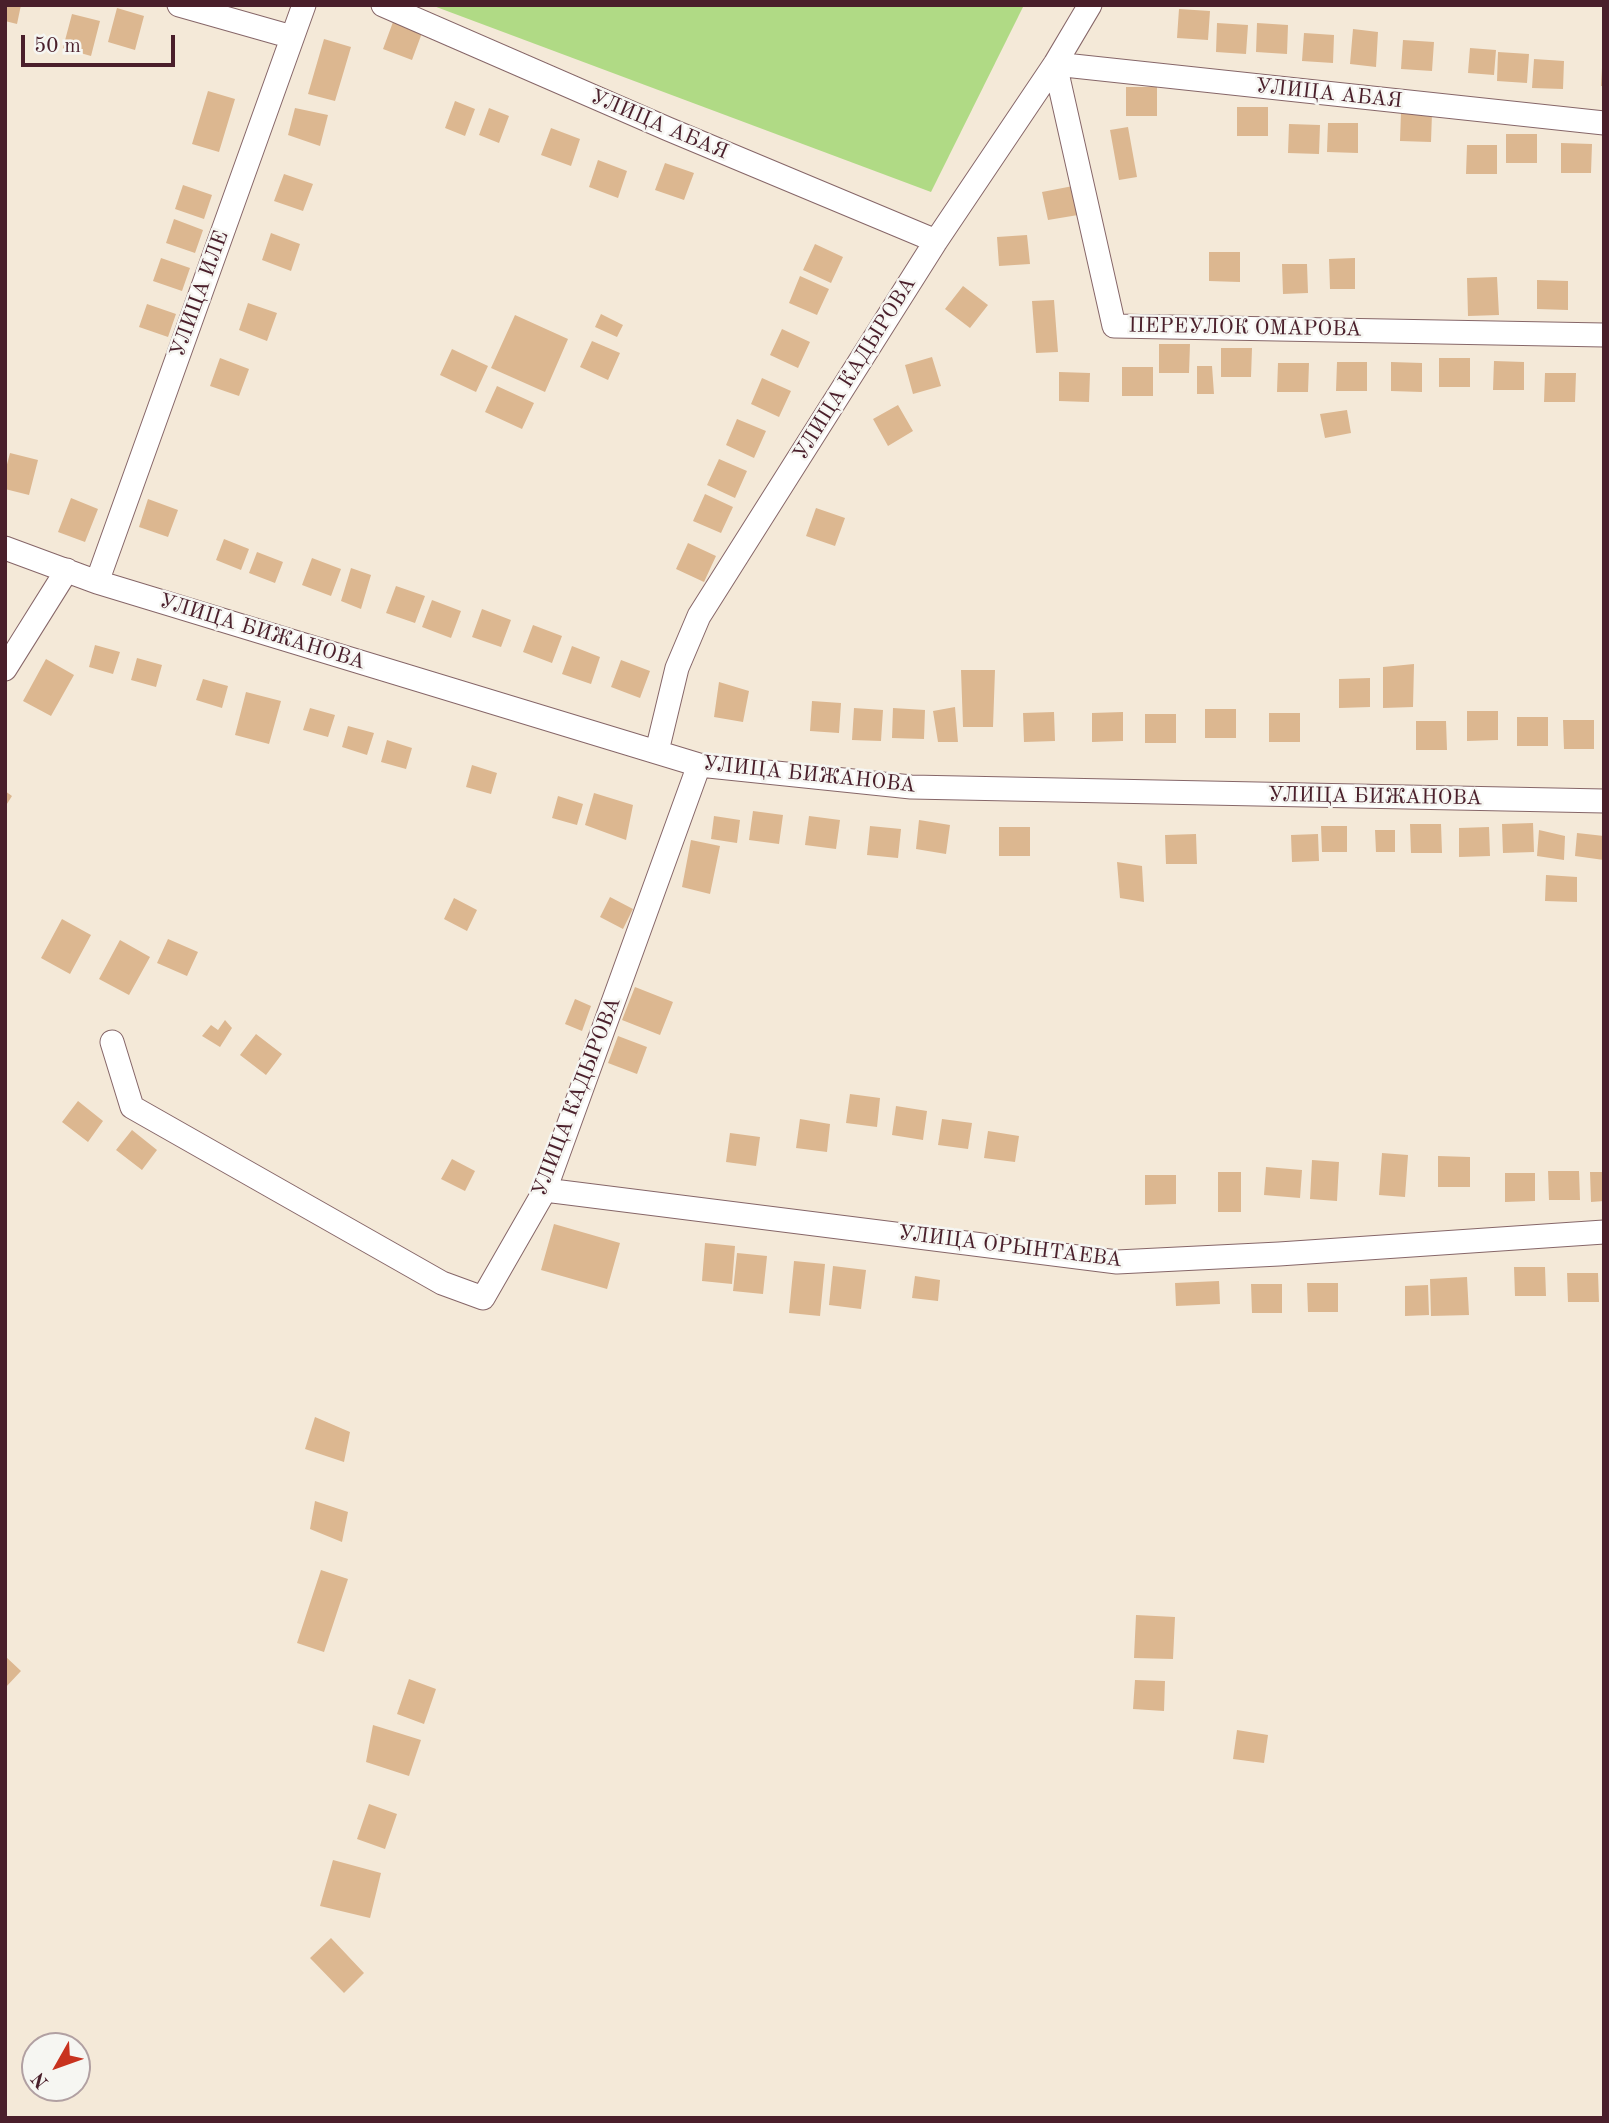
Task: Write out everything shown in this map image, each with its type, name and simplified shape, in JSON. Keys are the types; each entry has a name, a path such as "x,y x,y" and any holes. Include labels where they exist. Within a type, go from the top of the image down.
{"street":[{"path":"179,5 292,37"},
{"name":"УЛИЦА ИЛЕ","path":"97,582 304,5"},
{"name":"УЛИЦА АБАЯ","path":"383,5 668,130 936,241"},
{"name":"УЛИЦА КАДЫРОВА","path":"657,751 677,668 699,616 936,241 1055,64 1090,5"},
{"name":"УЛИЦА АБАЯ","path":"1055,64 1604,123"},
{"name":"ПЕРЕУЛОК ОМАРОВА","path":"1055,64 1114,326 1604,335"},
{"name":"УЛИЦА БИЖАНОВА","path":"5,548 97,582 699,765 911,788 1604,801"},
{"path":"5,669 67,570"},
{"name":"УЛИЦА КАДЫРОВА","path":"112,1042 132,1107 442,1283 483,1298 545,1189 699,765"},
{"name":"УЛИЦА ОРЫНТАЕВА","path":"545,1189 1116,1262 1604,1232"}],"green space":[{"path":"431,5 1024,5 931,192"}],"building":[{"path":"5,5 21,5 17,24 5,21"},
{"path":"117,8 144,16 135,50 108,42"},
{"path":"1179,9 1210,11 1208,40 1177,38"},
{"path":"72,14 100,21 91,56 63,48"},
{"path":"393,22 422,33 412,60 383,49"},
{"path":"1217,23 1248,25 1246,54 1216,52"},
{"path":"1257,23 1288,25 1287,54 1256,52"},
{"path":"1353,29 1378,32 1376,67 1350,64"},
{"path":"1304,33 1334,35 1333,63 1302,61"},
{"path":"324,39 351,47 335,101 308,94"},
{"path":"1403,40 1434,42 1432,71 1401,69"},
{"path":"1470,48 1496,50 1494,75 1468,73"},
{"path":"1498,52 1529,54 1527,83 1497,81"},
{"path":"1534,59 1564,61 1563,89 1532,88"},
{"path":"1604,68 1604,86 1601,86"},
{"path":"1126,87 1157,87 1157,116 1126,116"},
{"path":"208,91 235,99 219,152 192,144"},
{"path":"455,101 475,109 465,136 445,128"},
{"path":"1237,107 1268,107 1268,136 1237,136"},
{"path":"295,108 328,115 320,146 288,135"},
{"path":"489,108 509,116 499,143 479,135"},
{"path":"1401,112 1432,113 1431,142 1400,141"},
{"path":"1328,123 1358,123 1358,153 1327,152"},
{"path":"1289,124 1320,125 1319,154 1288,153"},
{"path":"1128,127 1137,177 1119,180 1110,130"},
{"path":"551,128 580,139 571,166 541,155"},
{"path":"1506,134 1537,134 1537,163 1506,163"},
{"path":"1561,143 1592,144 1591,173 1561,173"},
{"path":"1467,145 1497,145 1497,174 1466,174"},
{"path":"598,160 627,171 618,198 589,187"},
{"path":"665,163 694,173 684,200 655,190"},
{"path":"284,174 313,184 303,211 274,201"},
{"path":"183,185 212,195 204,219 175,209"},
{"path":"1073,186 1078,215 1048,220 1042,192"},
{"path":"174,219 203,230 195,253 166,243"},
{"path":"271,233 300,244 291,271 262,260"},
{"path":"1027,235 1030,264 999,266 997,237"},
{"path":"815,244 843,257 831,283 803,270"},
{"path":"1209,252 1240,252 1240,282 1209,281"},
{"path":"161,258 190,268 182,291 153,281"},
{"path":"1355,258 1355,289 1330,289 1329,259"},
{"path":"1282,264 1307,264 1308,293 1283,294"},
{"path":"800,276 829,289 817,315 789,303"},
{"path":"1497,277 1499,315 1468,316 1467,278"},
{"path":"1537,280 1568,281 1568,310 1537,309"},
{"path":"963,286 988,305 970,328 945,309"},
{"path":"1054,300 1058,352 1036,353 1032,301"},
{"path":"248,303 277,313 267,341 239,330"},
{"path":"147,304 176,314 168,337 139,327"},
{"path":"601,314 623,325 617,337 595,327"},
{"path":"515,315 568,339 545,392 491,368"},
{"path":"782,329 810,342 798,368 770,355"},
{"path":"592,341 620,353 608,380 580,367"},
{"path":"1159,344 1190,344 1189,373 1159,373"},
{"path":"1221,348 1252,348 1251,377 1221,377"},
{"path":"452,349 488,366 476,392 440,375"},
{"path":"932,357 941,386 913,394 905,365"},
{"path":"220,358 249,369 239,396 210,386"},
{"path":"1439,358 1470,358 1470,387 1439,387"},
{"path":"1494,361 1524,362 1524,390 1493,390"},
{"path":"1337,362 1367,362 1367,391 1336,391"},
{"path":"1391,362 1422,363 1422,392 1391,391"},
{"path":"1278,363 1309,363 1308,392 1277,392"},
{"path":"1197,366 1212,366 1214,394 1197,394"},
{"path":"1122,367 1153,367 1153,396 1122,396"},
{"path":"1059,372 1090,373 1089,402 1059,401"},
{"path":"1545,373 1576,373 1575,402 1544,402"},
{"path":"762,378 791,391 779,417 751,404"},
{"path":"497,386 534,403 522,429 485,412"},
{"path":"898,405 913,431 888,446 873,419"},
{"path":"1347,410 1351,433 1325,438 1320,414"},
{"path":"737,419 766,431 754,458 726,445"},
{"path":"10,453 38,460 29,495 5,489 5,472"},
{"path":"719,459 747,471 735,498 707,485"},
{"path":"705,494 733,507 721,533 693,521"},
{"path":"71,498 98,509 85,542 58,532"},
{"path":"148,499 178,510 168,537 139,527"},
{"path":"816,508 845,518 835,546 806,536"},
{"path":"224,539 249,549 241,570 216,560"},
{"path":"688,543 716,556 704,582 676,569"},
{"path":"257,552 283,562 275,583 249,573"},
{"path":"312,558 341,569 331,596 302,585"},
{"path":"351,568 371,575 361,609 341,601"},
{"path":"396,586 425,596 415,623 386,613"},
{"path":"432,600 461,611 451,638 422,627"},
{"path":"482,609 511,620 501,647 472,637"},
{"path":"533,625 562,636 552,663 523,652"},
{"path":"95,645 120,652 113,674 89,667"},
{"path":"572,646 600,657 591,684 562,674"},
{"path":"137,658 162,665 156,687 131,680"},
{"path":"46,659 74,675 51,716 23,701"},
{"path":"621,660 650,671 640,698 611,687"},
{"path":"1414,664 1413,707 1383,708 1383,667"},
{"path":"961,670 995,670 993,727 963,727"},
{"path":"1370,678 1370,707 1339,708 1339,679"},
{"path":"203,679 228,686 222,708 196,700"},
{"path":"719,682 749,691 743,722 714,717"},
{"path":"246,692 281,701 269,744 235,735"},
{"path":"812,701 841,703 839,733 810,731"},
{"path":"955,707 958,742 938,742 933,711"},
{"path":"310,708 335,715 328,737 303,730"},
{"path":"854,708 883,710 881,741 852,740"},
{"path":"893,708 925,710 924,739 892,738"},
{"path":"1205,709 1236,709 1236,738 1205,738"},
{"path":"1467,711 1498,711 1498,740 1467,741"},
{"path":"1054,712 1055,741 1024,742 1023,713"},
{"path":"1123,712 1123,741 1092,742 1092,713"},
{"path":"1269,713 1300,713 1300,742 1269,742"},
{"path":"1145,714 1176,714 1176,743 1145,743"},
{"path":"1517,717 1548,717 1548,746 1517,746"},
{"path":"1563,720 1594,720 1594,749 1564,749"},
{"path":"1416,721 1446,721 1447,750 1416,750"},
{"path":"348,726 374,733 367,755 342,747"},
{"path":"387,740 412,748 406,769 381,762"},
{"path":"472,765 497,773 491,794 466,787"},
{"path":"5,791 12,796 5,807"},
{"path":"594,793 633,805 626,840 585,825"},
{"path":"558,796 583,804 577,825 552,818"},
{"path":"753,811 783,815 779,844 749,840"},
{"path":"714,816 740,820 737,843 711,839"},
{"path":"809,816 840,820 836,849 805,845"},
{"path":"919,820 950,825 946,854 916,849"},
{"path":"1533,823 1534,852 1503,853 1502,824"},
{"path":"1410,824 1441,824 1442,853 1411,853"},
{"path":"870,826 901,829 898,858 867,855"},
{"path":"1321,826 1347,826 1347,852 1322,852"},
{"path":"999,827 1030,827 1030,856 999,856"},
{"path":"1489,827 1490,856 1459,857 1459,828"},
{"path":"1375,830 1395,830 1395,852 1376,852"},
{"path":"1539,830 1565,836 1564,860 1537,856"},
{"path":"1577,833 1604,836 1604,860 1575,856"},
{"path":"1196,834 1197,864 1166,864 1165,835"},
{"path":"1318,834 1319,861 1292,862 1291,835"},
{"path":"691,840 720,846 710,894 682,887"},
{"path":"1117,862 1142,866 1144,902 1120,898"},
{"path":"1546,875 1577,877 1577,902 1545,901"},
{"path":"610,897 633,909 623,929 600,917"},
{"path":"454,898 477,910 467,931 444,919"},
{"path":"62,919 91,935 70,974 41,958"},
{"path":"168,939 198,952 187,976 157,963"},
{"path":"120,940 150,957 129,995 99,979"},
{"path":"635,987 673,1002 660,1035 622,1020"},
{"path":"575,999 591,1006 582,1031 565,1024"},
{"path":"225,1020 232,1028 220,1047 202,1036 211,1025 218,1030"},
{"path":"256,1034 282,1054 266,1075 240,1055"},
{"path":"618,1036 647,1047 637,1074 608,1063"},
{"path":"850,1094 880,1098 877,1127 846,1123"},
{"path":"78,1101 103,1121 88,1142 62,1122"},
{"path":"896,1106 927,1111 923,1140 892,1135"},
{"path":"800,1119 830,1124 827,1152 796,1148"},
{"path":"942,1119 972,1123 968,1149 938,1145"},
{"path":"132,1130 157,1150 142,1170 116,1150"},
{"path":"988,1131 1019,1136 1015,1162 984,1158"},
{"path":"730,1133 760,1137 756,1166 726,1162"},
{"path":"1382,1153 1408,1155 1405,1197 1379,1195"},
{"path":"1438,1156 1470,1157 1470,1187 1438,1187"},
{"path":"452,1159 475,1171 465,1191 441,1179"},
{"path":"1312,1160 1339,1162 1337,1201 1310,1199"},
{"path":"1266,1167 1302,1170 1300,1198 1264,1195"},
{"path":"1548,1171 1579,1171 1580,1200 1549,1200"},
{"path":"1218,1172 1241,1172 1241,1212 1218,1212"},
{"path":"1590,1172 1604,1172 1604,1201 1591,1202"},
{"path":"1505,1173 1535,1173 1535,1201 1505,1202"},
{"path":"1145,1175 1176,1175 1176,1204 1145,1205"},
{"path":"554,1224 620,1243 607,1289 541,1270"},
{"path":"705,1243 735,1246 732,1284 702,1281"},
{"path":"737,1253 767,1256 763,1294 733,1291"},
{"path":"794,1261 825,1264 820,1316 789,1313"},
{"path":"833,1266 866,1270 861,1309 829,1305"},
{"path":"1514,1267 1545,1267 1546,1296 1515,1296"},
{"path":"1567,1273 1598,1273 1599,1302 1568,1302"},
{"path":"915,1276 940,1280 938,1301 912,1298"},
{"path":"1467,1277 1469,1315 1431,1316 1430,1279"},
{"path":"1219,1281 1220,1304 1176,1306 1175,1283"},
{"path":"1307,1283 1338,1283 1338,1312 1308,1312"},
{"path":"1251,1284 1282,1284 1282,1313 1252,1313"},
{"path":"1428,1285 1429,1315 1405,1316 1405,1286"},
{"path":"315,1417 350,1432 344,1462 305,1449"},
{"path":"315,1501 348,1512 342,1542 310,1529"},
{"path":"321,1570 348,1579 324,1652 297,1643"},
{"path":"1136,1615 1175,1617 1173,1659 1134,1658"},
{"path":"5,1656 21,1671 5,1688"},
{"path":"409,1679 436,1689 424,1724 397,1714"},
{"path":"1135,1680 1165,1681 1164,1711 1133,1709"},
{"path":"373,1725 421,1740 409,1776 366,1762"},
{"path":"1237,1730 1268,1735 1264,1763 1233,1759"},
{"path":"369,1804 397,1814 385,1849 357,1839"},
{"path":"333,1860 381,1873 370,1918 320,1906"},
{"path":"331,1938 364,1973 344,1993 310,1958"}]}
